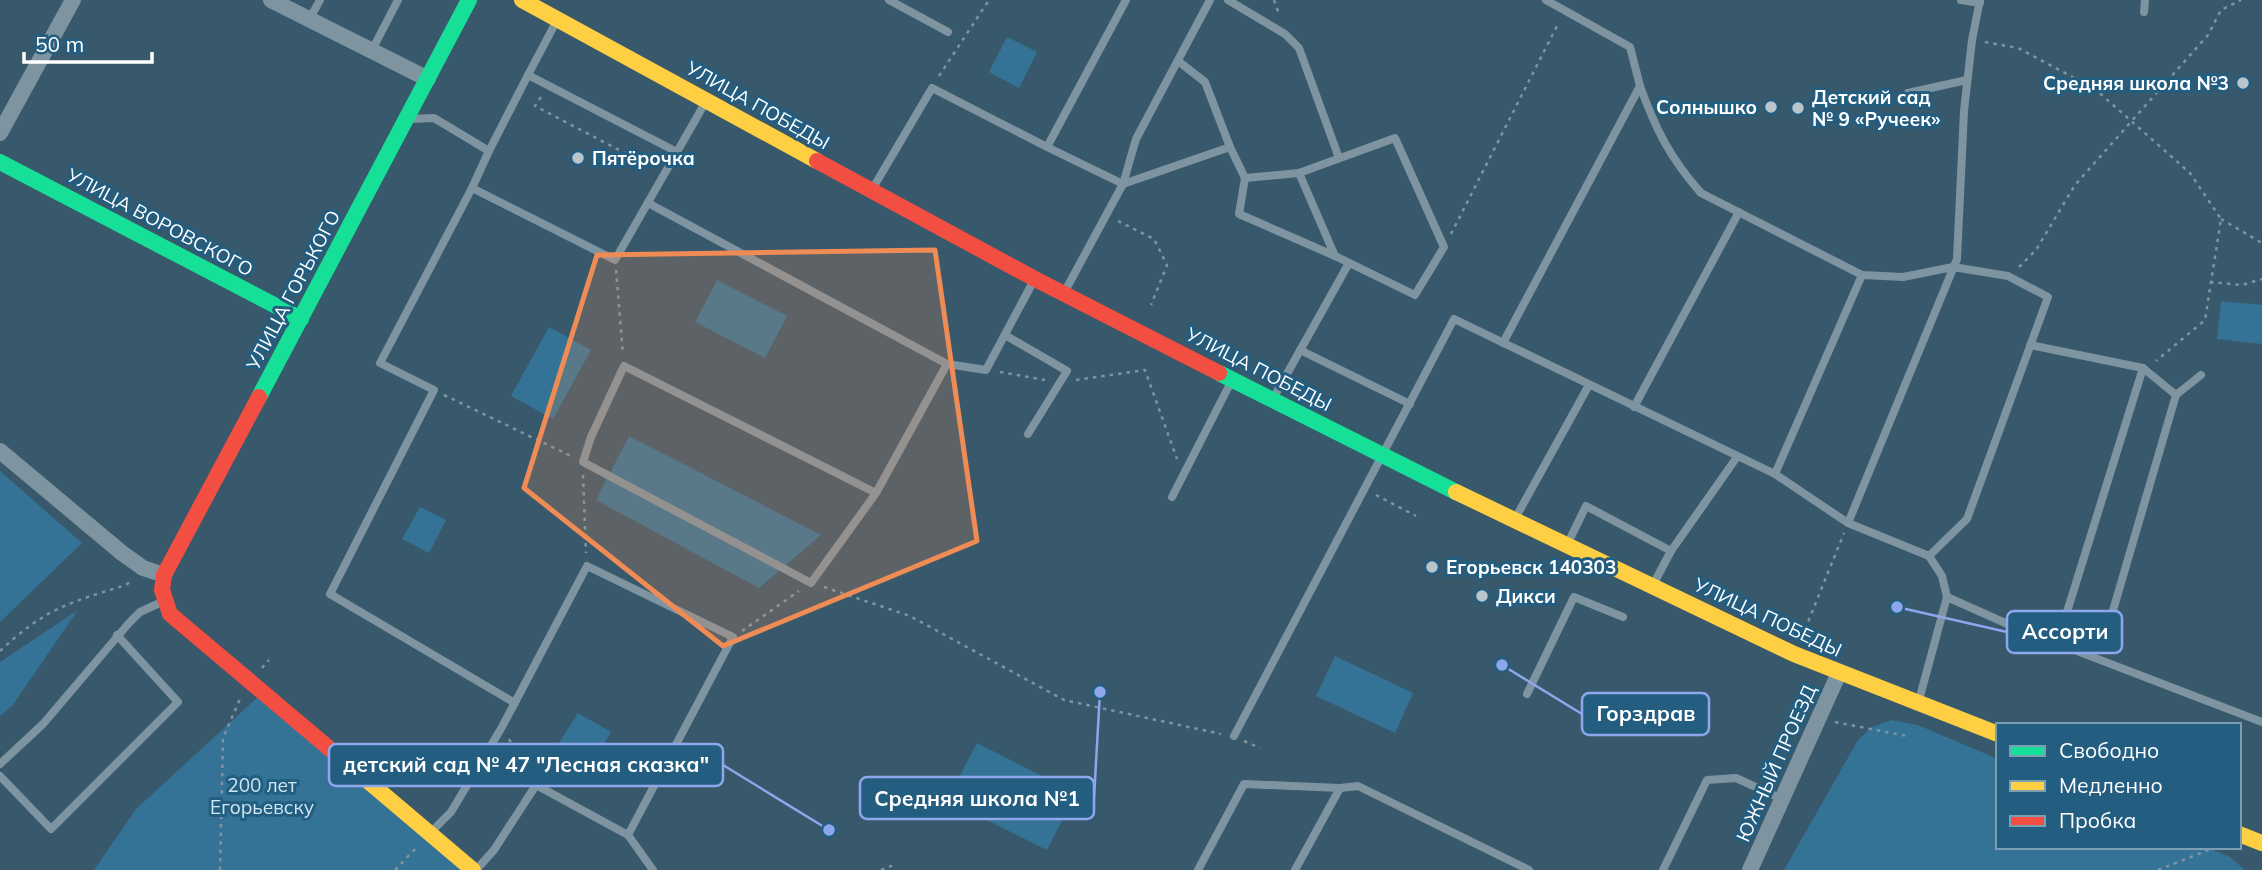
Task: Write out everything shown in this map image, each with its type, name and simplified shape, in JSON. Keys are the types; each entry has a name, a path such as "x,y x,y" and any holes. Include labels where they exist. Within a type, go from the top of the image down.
{"street":[{"path":"0,133 73,0"},
{"path":"271,0 428,79"},
{"name":"УЛИЦА ГОРЬКОГО","path":"164,601 164,575 469,0"},
{"name":"УЛИЦА ПОБЕДЫ","path":"522,0 1035,279 1384,457 1839,673 1919,701 1996,733"},
{"name":"УЛИЦА ВОРОВСКОГО","path":"0,162 302,319"},
{"path":"0,451 143,568 164,575"},
{"path":"164,601 170,614 249,683 475,870"},
{"name":"ЮЖНЫЙ ПРОЕЗД","path":"1750,870 1839,673"},
{"path":"2241,835 2262,843"}],"lane":[{"path":"309,20 320,0"},
{"path":"370,52 398,0"},
{"path":"889,0 948,32"},
{"path":"1047,147 1126,0"},
{"path":"1064,294 1123,184 1136,139 1210,0"},
{"path":"1228,0 1285,34 1299,48 1339,158"},
{"path":"1546,0 1630,47 1640,86 1659,137 1682,171 1702,193 1862,275 1903,277 1954,267 2008,276 2048,297 1967,519 1929,556"},
{"path":"1848,523 1957,259 1967,80 1980,1 1961,0"},
{"path":"2144,12 2146,0"},
{"path":"514,703 330,594 434,390 380,363 557,19"},
{"path":"1178,61 1205,82 1245,178 1239,214 1415,295 1444,247 1395,138 1299,173 1245,178"},
{"path":"528,75 677,152"},
{"path":"1908,93 1967,80"},
{"path":"1503,343 1640,86"},
{"path":"872,190 932,88 1123,184 1230,147"},
{"path":"472,188 615,260 706,100"},
{"path":"407,119 434,118 489,150"},
{"path":"1299,173 1335,256"},
{"path":"648,203 947,364 986,370 1035,279"},
{"path":"1634,407 1739,212"},
{"path":"1272,400 1349,263"},
{"path":"1775,474 1862,275"},
{"path":"1234,736 1384,457 1454,319 1775,474 1848,523 1929,556 1942,576 1947,597 1919,701"},
{"path":"1005,335 1067,371 1028,434"},
{"path":"2031,345 2143,368 2176,395"},
{"path":"1300,350 1410,404"},
{"path":"876,493 624,366 591,437 583,462 811,583 876,493 947,364"},
{"path":"2053,642 2066,615 2143,368"},
{"path":"2066,615 2107,631 2176,395 2201,375"},
{"path":"1172,497 1232,379"},
{"path":"1514,519 1589,385"},
{"path":"1653,586 1671,551 1737,457"},
{"path":"1567,545 1586,506 1671,551"},
{"path":"430,834 451,813 502,727 587,566 733,637 628,835"},
{"path":"1527,694 1574,597 1623,617"},
{"path":"1947,597 2053,642 2262,722"},
{"path":"0,764 43,724 117,635 140,612 164,601"},
{"path":"0,776 51,829 178,702 117,635"},
{"path":"1663,870 1707,780 1736,778 1782,799"},
{"path":"475,870 494,850 536,785 628,835 653,870"},
{"path":"1198,870 1244,785 1340,788 1358,786 1529,870"},
{"path":"1295,870 1340,788"}],"path":[{"path":"932,88 989,0"},
{"path":"2008,276 2036,250 2075,186 2208,35 2221,10 2241,0"},
{"path":"1444,247 1565,10"},
{"path":"1972,40 2018,48 2053,64 2095,89 2190,173 2221,219 2262,243"},
{"path":"535,106 640,161"},
{"path":"1106,215 1154,239 1167,265 1151,304"},
{"path":"2143,368 2160,359 2205,320 2221,219"},
{"path":"615,260 624,366"},
{"path":"2209,282 2242,285 2262,279"},
{"path":"986,370 1059,382 1145,370 1183,476"},
{"path":"434,390 583,462 587,566"},
{"path":"1373,494 1416,516"},
{"path":"1801,639 1848,523"},
{"path":"0,651 38,618 58,607 126,585 143,568"},
{"path":"733,637 811,583 910,616 1064,700 1234,736 1260,748"},
{"path":"220,870 223,738 249,683"},
{"path":"1835,722 1907,736"},
{"path":"502,727 536,785"},
{"path":"395,870 430,834"},
{"path":"2158,870 2211,849"},
{"path":"881,870 891,866 893,870"}],"highlighted area":[{"path":"935,250 977,541 723,646 524,488 597,255"}],"green space":[{"path":"1007,37 1037,52 1019,88 989,72"},
{"path":"717,280 787,316 765,358 695,322"},
{"path":"2221,301 2262,305 2262,344 2217,339"},
{"path":"549,327 591,350 553,419 511,396"},
{"path":"629,436 821,535 759,588 596,500"},
{"path":"0,471 82,543 0,622"},
{"path":"420,507 446,520 429,553 402,539"},
{"path":"78,610 12,706 0,716 0,662"},
{"path":"1335,656 1413,693 1395,733 1316,696"},
{"name":"200 лет Егорьевску","path":"259,696 466,870 94,870 136,809"},
{"path":"578,713 611,732 591,766 557,746"},
{"path":"1891,720 1918,725 1996,758 1996,849 2211,849 2230,857 2245,870 1784,870 1858,740 1872,727"},
{"path":"977,743 1076,793 1047,850 947,800"}],"traffic: fast":[{"path":"259,397 469,0"},
{"path":"0,162 301,319"},
{"path":"1219,373 1456,492"}],"traffic: slow":[{"path":"522,0 817,161"},
{"path":"1456,492 1794,654 1996,733"},
{"path":"343,760 473,870"},
{"path":"2241,835 2262,843"}],"traffic: jam":[{"path":"817,161 1035,279 1219,373"},
{"path":"259,397 164,575 162,590 170,614 343,760"}],"place":[{"name":"Средняя школа №3","path":"2243,83"},
{"name":"Солнышко","path":"1771,107"},
{"name":"Детский сад № 9 «Ручеек»","path":"1798,108"},
{"name":"Пятёрочка","path":"578,158"},
{"name":"Егорьевск 140303","path":"1432,567"},
{"name":"Дикси","path":"1482,596"},
{"name":"Ассорти","path":"1897,607"},
{"name":"Горздрав","path":"1502,665"},
{"name":"Средняя школа №1","path":"1100,692"},
{"name":"детский сад № 47 \"Лесная сказка\"","path":"829,830"}]}
